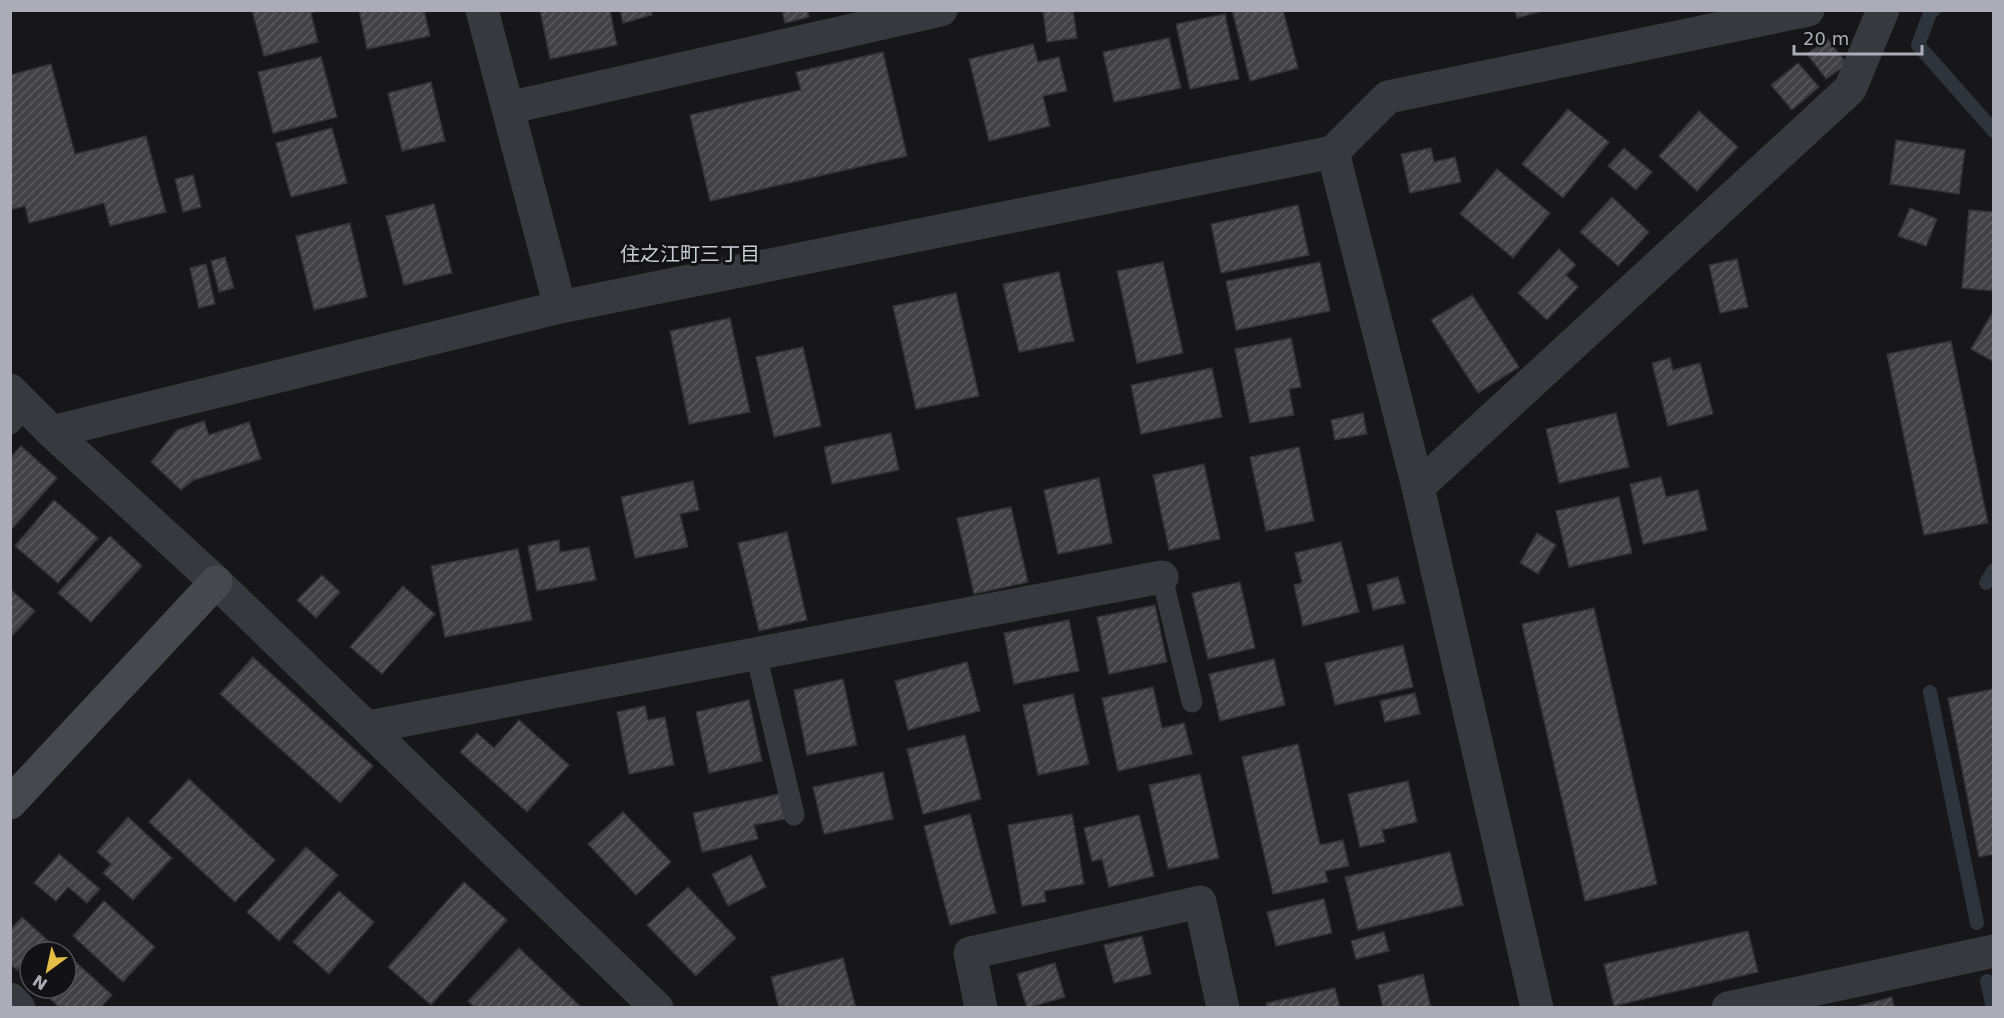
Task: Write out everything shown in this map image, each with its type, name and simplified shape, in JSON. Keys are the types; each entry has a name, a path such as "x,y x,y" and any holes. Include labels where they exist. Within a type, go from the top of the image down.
{"street":[{"path":"483,10 560,307"},
{"path":"508,108 941,10"},
{"path":"52,432 560,307 1333,152 1388,97 1808,10"},
{"path":"1418,487 1850,89 1882,10"},
{"path":"1333,152 1418,487 1537,1008"},
{"path":"16,406 52,432 216,582 657,1008"},
{"path":"368,727 1162,577"},
{"path":"10,803 216,582"},
{"path":"981,1008 970,953 1200,902 1223,1008"},
{"path":"1728,1008 1994,951"},
{"path":"10,999 19,1008"}],"lane":[{"path":"1162,577 1192,702"},
{"path":"756,654 794,815"}],"building":[{"path":"252,10 321,10 311,13 318,42 264,56"},
{"path":"359,10 424,10 430,36 367,49"},
{"path":"540,10 610,10 617,45 550,59"},
{"path":"620,10 651,10 652,15 623,23"},
{"path":"782,10 807,10 809,17 785,23"},
{"path":"1043,10 1073,10 1077,38 1047,42"},
{"path":"1232,10 1283,10 1298,68 1250,81"},
{"path":"1515,10 1546,10 1517,18"},
{"path":"1225,14 1239,79 1190,89 1176,24"},
{"path":"1169,38 1181,88 1114,102 1103,52"},
{"path":"1828,39 1847,64 1826,79 1807,54"},
{"path":"1033,44 1038,62 1059,57 1067,91 1043,96 1050,126 989,141 969,59"},
{"path":"883,52 907,156 710,201 690,115 801,90 796,72"},
{"path":"321,57 337,117 273,133 258,72"},
{"path":"1798,63 1819,87 1792,110 1771,85"},
{"path":"51,64 75,154 146,136 166,212 110,226 104,203 29,223 25,206 10,210 10,75"},
{"path":"431,82 445,141 402,151 388,93"},
{"path":"1568,109 1609,142 1563,198 1522,164"},
{"path":"1699,111 1738,147 1697,191 1659,156"},
{"path":"332,128 347,183 291,197 276,143"},
{"path":"1896,140 1965,150 1959,194 1890,184"},
{"path":"1431,148 1434,162 1455,157 1461,182 1410,193 1401,154"},
{"path":"1624,148 1652,172 1636,190 1608,166"},
{"path":"1497,169 1550,213 1513,258 1460,214"},
{"path":"193,175 201,207 183,212 175,179"},
{"path":"1612,197 1649,232 1618,266 1580,232"},
{"path":"434,204 452,273 404,285 386,216"},
{"path":"1298,205 1309,255 1221,273 1211,224"},
{"path":"1910,208 1937,219 1926,246 1898,236"},
{"path":"1969,210 1994,212 1994,291 1962,288"},
{"path":"350,223 367,297 314,310 296,236"},
{"path":"1559,249 1576,265 1566,275 1578,287 1547,320 1518,293"},
{"path":"225,257 234,288 219,292 211,261"},
{"path":"1737,259 1748,307 1720,313 1709,265"},
{"path":"1163,262 1183,353 1137,363 1117,271"},
{"path":"1320,262 1330,311 1236,330 1226,281"},
{"path":"206,264 215,304 199,308 190,268"},
{"path":"1059,272 1074,341 1019,352 1003,284"},
{"path":"956,293 979,396 916,409 893,306"},
{"path":"1472,295 1519,367 1478,393 1431,320"},
{"path":"1994,310 1994,362 1971,349"},
{"path":"730,318 750,412 689,424 670,331"},
{"path":"1291,338 1301,387 1289,389 1294,415 1250,423 1235,349"},
{"path":"1951,341 1988,523 1924,535 1887,354"},
{"path":"803,347 821,426 774,437 756,357"},
{"path":"1670,358 1673,370 1700,363 1713,414 1668,426 1652,363"},
{"path":"1212,368 1222,417 1141,434 1131,385"},
{"path":"1363,413 1367,434 1335,440 1331,420"},
{"path":"1616,413 1629,467 1559,483 1546,429"},
{"path":"204,421 209,435 249,422 261,459 194,480 181,490 151,462 177,430"},
{"path":"891,433 899,470 832,484 824,447"},
{"path":"21,446 57,478 10,531 10,458"},
{"path":"1299,447 1314,521 1266,531 1250,457"},
{"path":"1204,464 1220,539 1169,550 1153,475"},
{"path":"1661,477 1666,497 1698,490 1707,530 1643,544 1630,484"},
{"path":"1099,478 1112,543 1058,554 1044,490"},
{"path":"693,481 699,510 680,514 688,547 635,558 621,497"},
{"path":"1619,497 1632,553 1569,567 1556,511"},
{"path":"54,500 98,538 58,583 15,546"},
{"path":"1011,507 1028,582 974,594 957,518"},
{"path":"787,532 807,620 759,631 738,543"},
{"path":"1537,533 1556,545 1538,574 1520,563"},
{"path":"110,536 142,566 91,622 58,593"},
{"path":"559,540 560,552 589,547 596,580 537,591 528,546"},
{"path":"1341,542 1359,612 1303,626 1294,585 1302,583 1295,553"},
{"path":"518,549 532,620 445,637 431,566"},
{"path":"322,575 340,592 316,618 297,600"},
{"path":"1398,577 1405,603 1373,610 1367,585"},
{"path":"1240,582 1255,648 1208,659 1192,593"},
{"path":"403,586 435,614 382,674 350,647"},
{"path":"10,589 35,611 10,638"},
{"path":"1155,605 1167,662 1109,674 1097,617"},
{"path":"1594,608 1657,884 1585,901 1522,624"},
{"path":"1069,620 1079,671 1014,684 1004,633"},
{"path":"1403,645 1413,687 1335,705 1325,663"},
{"path":"253,657 373,766 340,803 220,694"},
{"path":"1274,659 1285,705 1220,721 1209,674"},
{"path":"967,662 980,711 908,730 895,681"},
{"path":"843,679 857,745 807,755 794,690"},
{"path":"1153,687 1162,728 1184,723 1192,754 1118,771 1102,698"},
{"path":"1994,689 1994,854 1979,857 1948,698"},
{"path":"1415,693 1420,714 1385,722 1380,701"},
{"path":"1073,694 1089,764 1038,775 1023,705"},
{"path":"749,700 762,761 709,773 696,712"},
{"path":"645,706 648,720 665,717 674,765 629,774 617,712"},
{"path":"519,720 569,765 527,812 460,752 477,733 494,748"},
{"path":"965,735 981,799 923,814 907,749"},
{"path":"1298,744 1320,845 1343,840 1349,866 1325,871 1328,882 1273,894 1242,757"},
{"path":"883,772 893,819 824,834 813,787"},
{"path":"1200,774 1219,858 1168,869 1149,785"},
{"path":"189,779 275,860 235,902 149,822"},
{"path":"1408,781 1417,822 1382,830 1385,842 1360,847 1348,794"},
{"path":"779,794 785,819 754,825 758,839 702,852 693,813"},
{"path":"623,812 671,862 636,895 588,844"},
{"path":"970,814 996,913 950,925 924,826"},
{"path":"1072,814 1084,884 1044,891 1046,902 1022,906 1008,825"},
{"path":"1139,815 1154,876 1109,887 1102,859 1092,861 1084,828"},
{"path":"128,817 172,858 133,900 103,873 111,864 97,852"},
{"path":"306,847 338,875 279,941 247,912"},
{"path":"1450,852 1463,905 1358,930 1345,877"},
{"path":"59,854 100,889 87,903 68,887 56,901 34,883"},
{"path":"751,855 766,887 728,906 712,874"},
{"path":"464,882 507,920 431,1005 388,967"},
{"path":"688,887 736,938 696,976 647,925"},
{"path":"339,891 374,922 329,974 293,942"},
{"path":"1324,899 1332,933 1276,946 1267,912"},
{"path":"104,901 155,947 123,982 73,936"},
{"path":"22,917 47,940 18,940 17,970 10,964 10,930"},
{"path":"1748,931 1758,972 1614,1006 1604,964"},
{"path":"1384,932 1389,951 1356,959 1351,941"},
{"path":"1142,936 1151,974 1114,983 1104,945"},
{"path":"519,948 582,1008 475,1008 468,1001"},
{"path":"843,958 856,1008 779,1008 771,977"},
{"path":"1055,963 1065,997 1027,1008 1017,974"},
{"path":"78,964 112,995 100,1008 60,1008 52,1000 78,1000"},
{"path":"1423,974 1431,1008 1383,1008 1378,985"},
{"path":"1335,988 1340,1008 1267,1008 1266,1003"},
{"path":"1892,997 1894,1008 1851,1008"}],"waterway":[{"path":"1934,10 1930,13 1918,45 1994,131"},
{"path":"1986,583 1994,570"},
{"path":"1930,692 1977,923"},
{"path":"1987,981 1993,1008"}],"district":[{"name":"住之江町三丁目","path":"690,254"}]}
